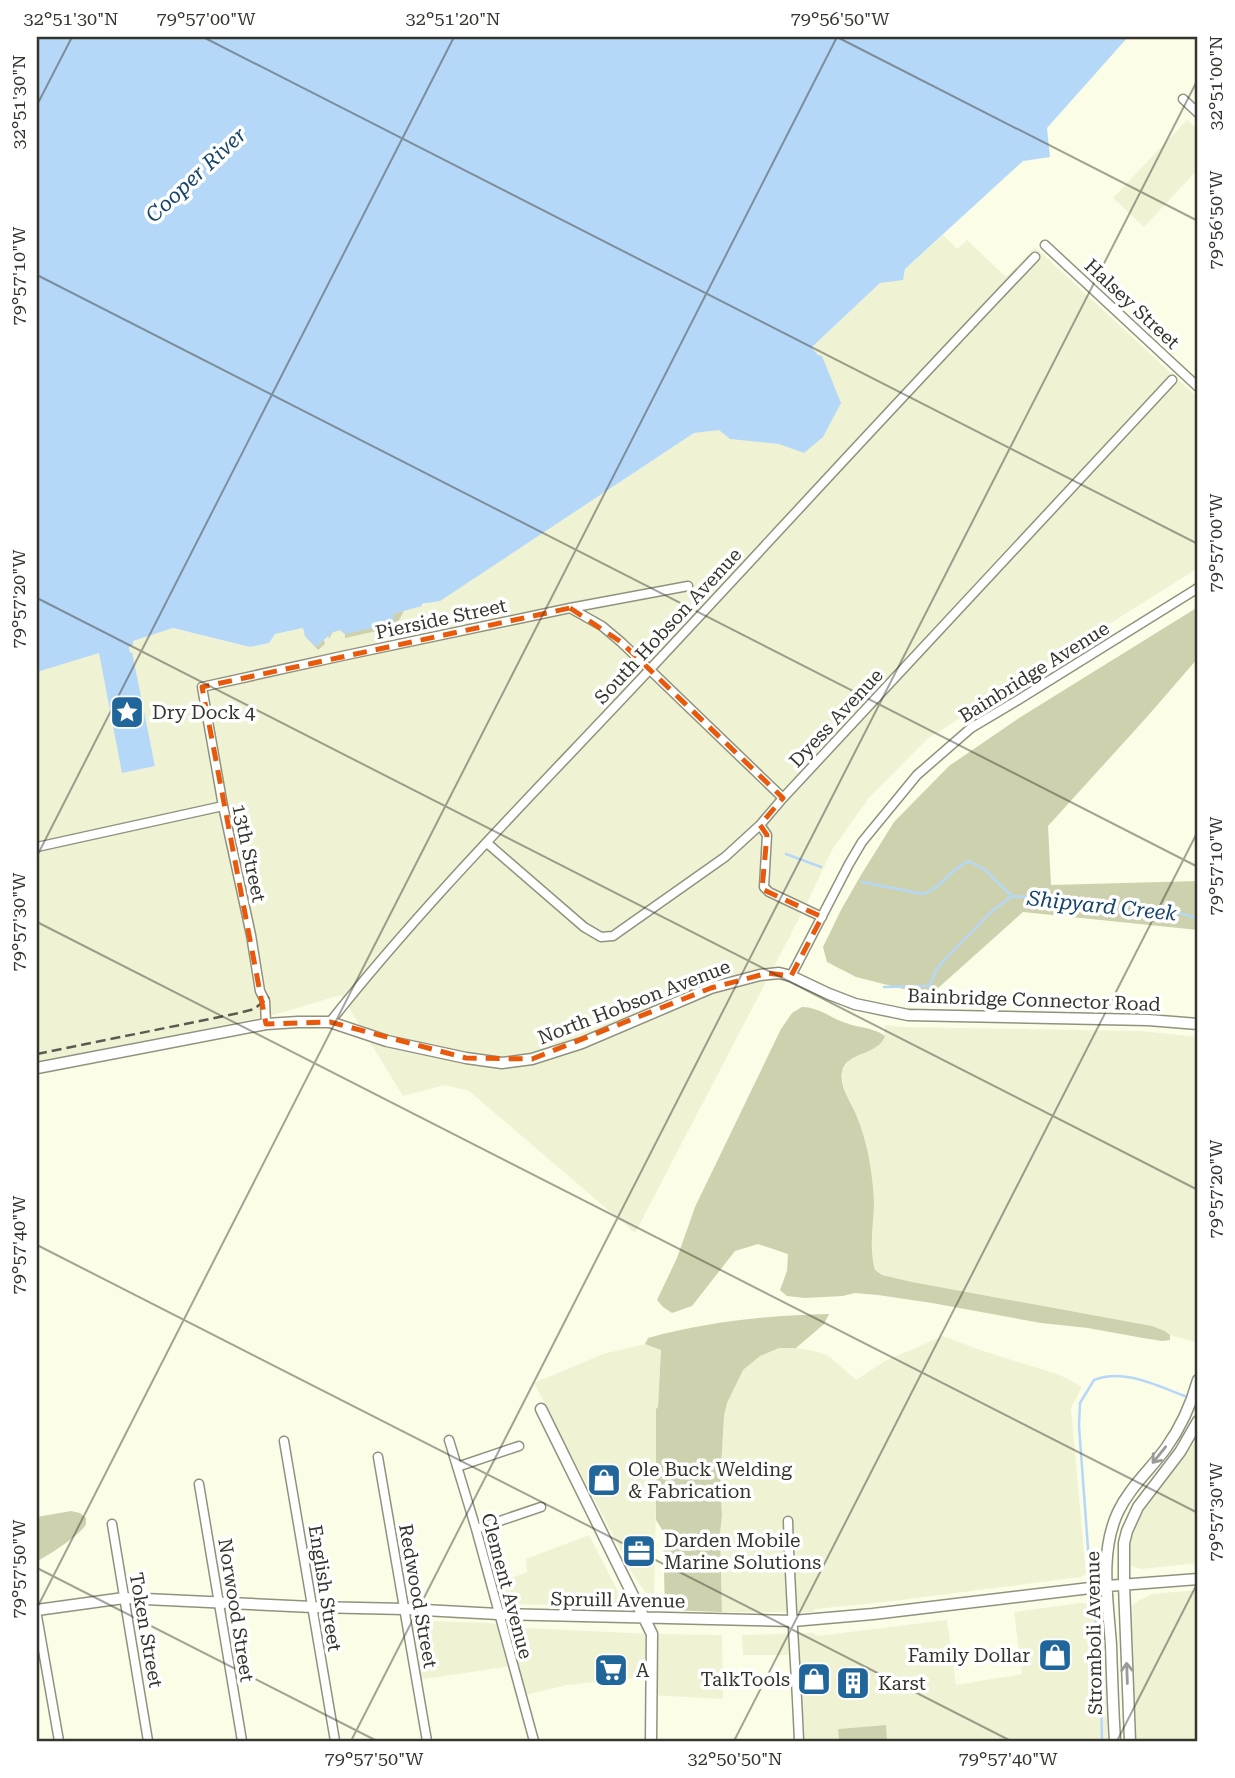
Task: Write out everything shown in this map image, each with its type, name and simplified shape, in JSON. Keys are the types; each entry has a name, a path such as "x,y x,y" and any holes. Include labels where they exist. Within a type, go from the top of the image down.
{"street":[{"path":"1183,99 1198,113"},
{"name":"Halsey Street","path":"1045,245 1198,387"},
{"name":"South Hobson Avenue","path":"330,1023 373,968 487,843 1035,257"},
{"name":"Dyess Avenue","path":"487,843 584,927 601,937 614,936 725,857 760,825 1172,380"},
{"name":"Pierside Street","path":"202,687 570,608 688,586"},
{"name":"Bainbridge Avenue","path":"791,976 862,842 916,775 971,728 1198,588"},
{"path":"570,608 602,626 621,642 783,798"},
{"name":"13th Street","path":"202,687 260,991 265,1001 267,1024"},
{"path":"37,847 223,806"},
{"path":"760,825 766,835 764,887 821,917"},
{"name":"North Hobson Avenue","path":"37,1068 267,1024 298,1022 330,1023 387,1041 502,1063 532,1059 582,1043 711,988 768,973 791,976"},
{"name":"Bainbridge Connector Road","path":"791,976 855,1004 908,1015 1148,1020 1198,1024"},
{"name":"Stromboli Avenue","path":"1115,1741 1107,1586 1108,1546 1117,1514 1134,1486 1173,1437 1194,1396 1198,1380"},
{"path":"541,1409 652,1634 651,1741"},
{"name":"Stromboli Avenue","path":"1130,1741 1124,1543 1132,1519 1180,1452 1198,1421"},
{"name":"Clement Avenue","path":"449,1440 534,1741"},
{"name":"English Street","path":"284,1441 335,1741"},
{"path":"457,1467 519,1446"},
{"name":"Redwood Street","path":"378,1457 427,1741"},
{"name":"Norwood Street","path":"199,1484 242,1741"},
{"path":"476,1529 541,1507"},
{"path":"788,1521 799,1741"},
{"name":"Token Street","path":"112,1524 148,1741"},
{"name":"Spruill Avenue","path":"37,1610 124,1598 498,1614 793,1621 1107,1586 1198,1579"},
{"path":"37,1616 59,1741"}],"highlighted area":[{"path":"570,608 621,642 783,798 760,825 767,835 762,889 822,917 791,976 768,973 711,988 532,1059 466,1058 330,1022 266,1024 202,687"}],"shaded area":[{"path":"1187,120 1198,130 1198,169 1144,227 1113,198"},
{"path":"454,126 561,521 694,433 719,429 818,355 813,346 880,283 904,277 905,269 943,235 957,249 967,240 1006,277 1035,247 1198,398 1198,568 927,739 868,799 832,850 635,1233 469,1091 445,1085 403,1096 341,995 273,1015 37,1062 37,672 99,652 123,772 155,765 129,646 132,641 173,628 250,647 269,643 275,634 303,628 305,636 316,647 333,632 328,604 340,630 394,623 392,614 438,601"},
{"path":"1198,607 1198,658 1048,826 1051,885 1198,881 1198,930 1023,912 937,989 919,993 856,977 827,962 823,947 861,875 894,822 949,766 1019,718"},
{"path":"404,611 395,627 345,638 345,634 340,630 333,632 329,639 327,629 322,630 325,644 318,650 305,636 304,631 393,619 392,614"},
{"path":"802,1007 885,1036 876,1047 849,1060 842,1072 844,1089 855,1112 868,1153 874,1206 872,1246 875,1270 882,1275 912,1282 1152,1326 1165,1331 1170,1335 1170,1340 1041,1323 878,1295 855,1293 805,1298 787,1296 780,1290 787,1271 788,1254 758,1244 735,1251 692,1306 672,1313 663,1307 657,1300 677,1258 695,1207 781,1029 792,1013"},
{"path":"885,1025 1141,1031 1198,1037 1198,1343 1170,1335 1152,1326 912,1282 882,1275 875,1270 871,1251 874,1204 871,1177 843,1085 842,1071 849,1060 884,1036"},
{"path":"829,1314 824,1324 796,1348 779,1348 760,1356 743,1370 727,1403 720,1485 722,1612 665,1610 663,1531 656,1520 656,1409 661,1350 645,1344 648,1338 738,1320"},
{"path":"943,1336 1060,1375 1082,1387 1071,1408 1086,1574 1081,1577 815,1609 813,1612 722,1612 720,1485 724,1416 733,1387 743,1370 760,1356 779,1348 796,1348 829,1356 856,1380 885,1361"},
{"path":"645,1344 661,1350 654,1595 645,1592 633,1574 534,1383 603,1354"},
{"path":"1198,1441 1198,1563 1141,1569 1131,1566 1127,1558 1128,1548 1138,1516"},
{"path":"71,1511 86,1518 86,1524 63,1545 37,1561 37,1517"},
{"path":"589,1535 618,1592 620,1600 616,1606 610,1608 504,1604 498,1583 527,1572 526,1559"},
{"path":"1198,1590 1198,1741 1136,1741 1130,1618 1133,1605 1152,1594"},
{"path":"1081,1603 1098,1605 1102,1611 1108,1741 887,1741 885,1725 838,1729 839,1741 799,1741 795,1655 743,1655 742,1635 813,1633 817,1636 947,1620 956,1685 1022,1674 1014,1612"},
{"path":"407,1620 489,1623 524,1628 722,1635 723,1699 651,1695 651,1679 595,1678 595,1682 567,1685 521,1696 512,1666 417,1680"},
{"path":"886,1725 887,1741 839,1741 838,1729"}],"water":[{"name":"Cooper River","path":"37,37 1128,37 1047,128 1050,157 1023,161 905,269 903,280 880,283 813,346 818,355 822,356 841,403 823,437 804,453 779,444 730,439 719,430 694,433 440,601 393,614 394,623 345,634 340,630 333,632 316,647 305,636 303,628 275,634 269,643 250,647 173,628 133,641 133,645 129,647 130,653 132,652 155,766 122,773 99,653 37,672"}],"waterway":[{"name":"Shipyard Creek","path":"786,854 821,867"},
{"name":"Shipyard Creek","path":"862,882 923,894 969,861 985,870 1012,896 1063,900 1125,911 1161,909 1198,918"},
{"path":"884,987 929,986 936,970 946,958 991,912 1012,896"},
{"path":"1089,1562 1079,1426 1080,1403 1094,1380 1117,1376 1152,1383 1185,1396"},
{"path":"1095,1614 1097,1636"},
{"path":"1100,1656 1102,1741"}],"railway":[{"path":"37,1054 239,1013 254,1009 269,997"}],"place":[{"name":"Dry Dock 4","path":"127,712"},
{"name":"Ole Buck Welding & Fabrication","path":"604,1480"},
{"name":"Darden Mobile Marine Solutions","path":"639,1551"},
{"name":"Family Dollar","path":"1055,1655"},
{"name":"A","path":"611,1670"},
{"name":"TalkTools","path":"814,1679"},
{"name":"Karst","path":"853,1683"}]}
